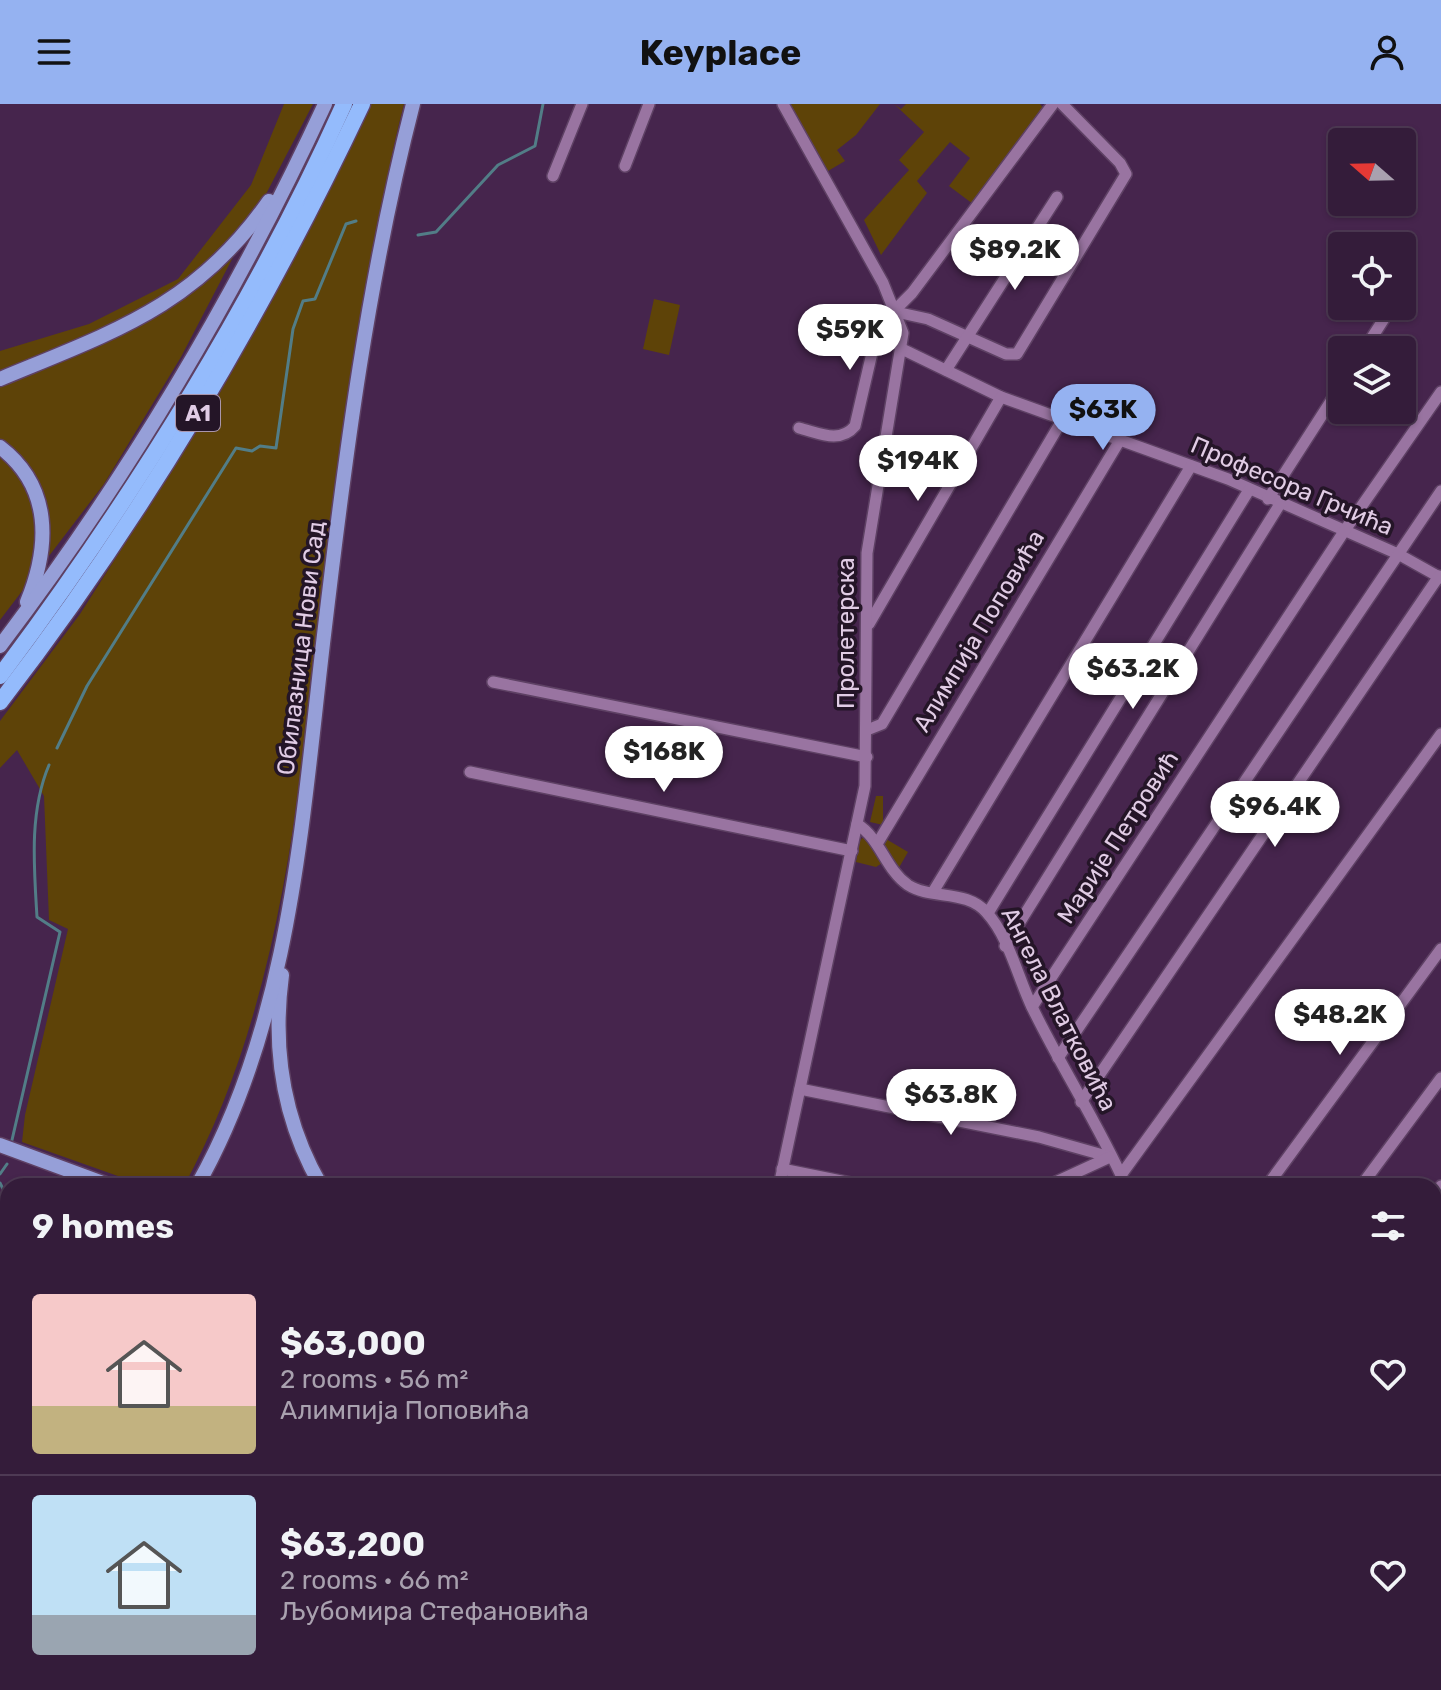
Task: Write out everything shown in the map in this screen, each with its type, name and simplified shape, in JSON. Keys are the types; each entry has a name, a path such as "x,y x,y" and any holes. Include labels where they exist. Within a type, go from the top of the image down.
{"highway":[{"name":"A1","path":"0,676 49,611 179,415 282,230 344,104"},
{"name":"A1","path":"0,702 62,620 193,421 296,238 362,104"}],"main road":[{"path":"0,646 180,378 325,104"},
{"name":"Обилазница Нови Сад","path":"201,1178 225,1132 247,1074 284,933 304,814 351,421 375,281 413,104"},
{"path":"0,379 128,325 191,287 253,224 301,154"},
{"path":"0,447 27,476 43,519 41,562 19,621"},
{"path":"284,933 277,1016 281,1074 296,1135 317,1178"},
{"path":"0,1145 89,1178"}],"street":[{"path":"553,176 582,104"},
{"path":"625,166 649,104"},
{"name":"Пролетерска","path":"780,1178 852,851 867,757 867,553 903,333 883,283 783,104"},
{"path":"799,428 838,438 848,434 855,426 878,327 896,312 1053,104"},
{"path":"896,312 928,319 1006,354 1017,354 1124,180 1124,169 1062,104"},
{"path":"1076,118 1078,104"},
{"path":"946,370 1057,197"},
{"name":"Професора Грчића","path":"902,349 1001,397 1064,417 1191,466 1345,530 1440,577"},
{"name":"Марије Петровић","path":"1032,1007 1345,530 1441,392"},
{"path":"867,627 1001,397"},
{"path":"1268,499 1328,406"},
{"path":"867,730 882,724 1064,417"},
{"name":"Алимпија Поповића","path":"877,844 1120,440"},
{"path":"933,892 1191,466"},
{"path":"988,913 1249,490"},
{"path":"1058,1058 1441,491"},
{"path":"1005,946 1280,504"},
{"path":"1081,1102 1440,577"},
{"path":"493,682 867,757"},
{"path":"1124,1178 1441,734"},
{"path":"470,772 852,851"},
{"name":"Ангела Влатковића","path":"857,824 877,844 892,870 906,884 968,900 988,913 1032,1007 1122,1178"},
{"path":"1273,1178 1441,949"},
{"path":"1367,1178 1441,1078"},
{"path":"800,1089 1039,1137 1110,1157"},
{"path":"1064,1178 1110,1157"},
{"path":"782,1169 826,1178"}],"shaded area":[{"path":"284,104 313,104 181,357 104,484 0,620 0,351 89,324 178,279 251,185"},
{"path":"370,104 404,104 369,276 341,450 291,841 262,983 216,1121 188,1178 123,1178 22,1142 25,1115 68,929 49,920 44,796 17,750 0,768 0,721 80,614 215,402"},
{"path":"789,104 880,104 856,135 837,150 845,161 828,171"},
{"path":"894,104 901,109 906,104 1040,104 1044,109 973,204 949,186 970,158 950,142 917,181 927,193 881,255 864,220 909,170 899,160 924,132"},
{"path":"654,299 680,305 669,355 643,349"},
{"path":"876,796 883,796 883,825 870,822"},
{"path":"865,836 882,863 876,867 856,862 860,840"},
{"path":"886,839 908,852 897,871 883,849"}],"waterway":[{"path":"418,235 436,232 498,165 535,146 543,104"},
{"path":"57,748 87,686 236,448 252,451 260,446 276,448 293,329 303,301 315,299 346,224 356,221"},
{"path":"12,1140 60,932 37,917 36,821 49,765"},
{"path":"0,1174 7,1164"}]}
